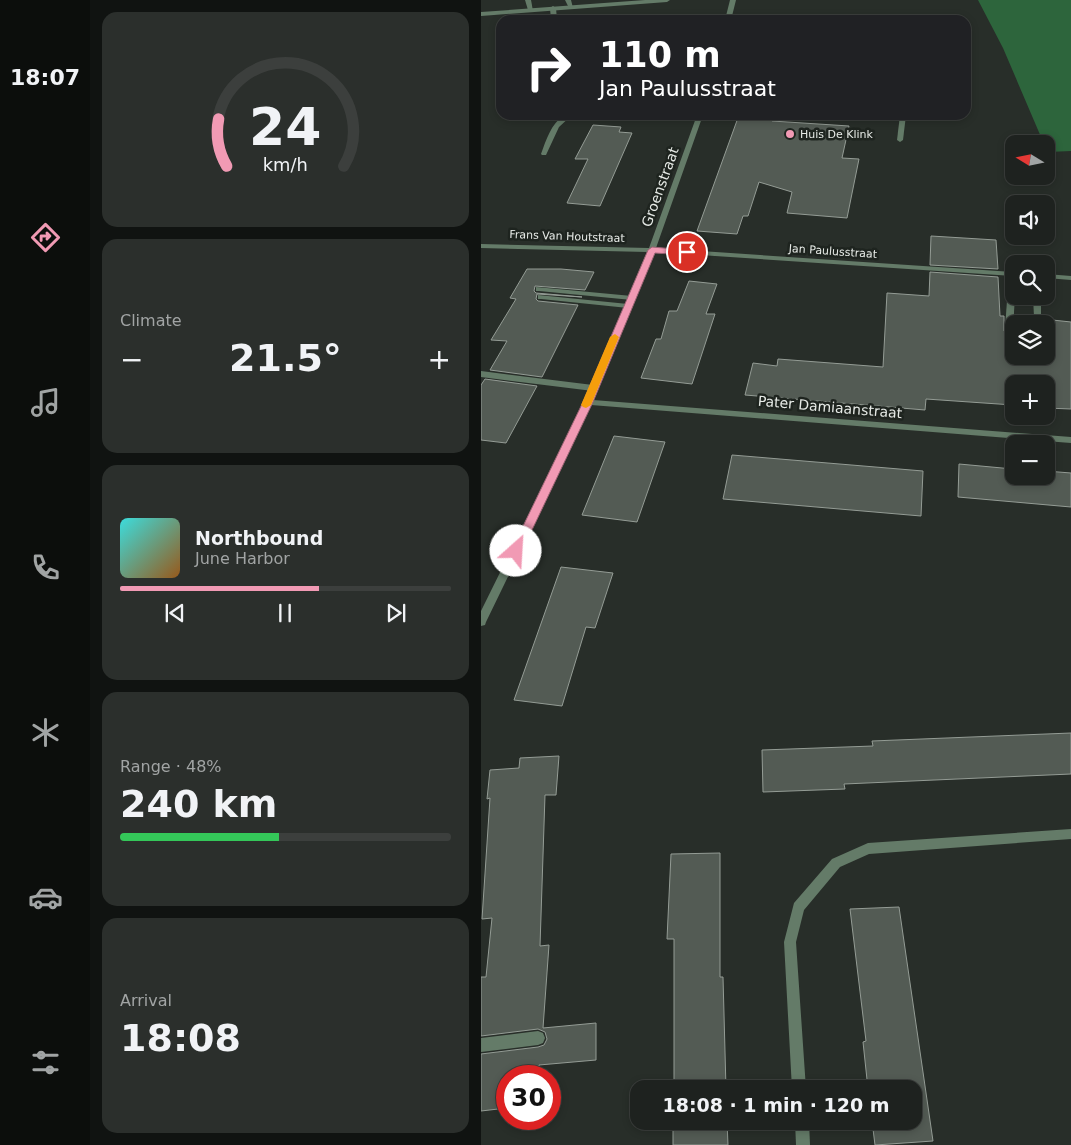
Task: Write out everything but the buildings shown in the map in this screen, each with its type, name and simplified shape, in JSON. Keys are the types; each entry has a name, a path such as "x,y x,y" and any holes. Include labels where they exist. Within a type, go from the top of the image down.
{"street":[{"path":"528,0 531,10"},
{"path":"568,0 571,7"},
{"path":"481,14 667,0"},
{"path":"730,15 733,0"},
{"path":"553,8 554,15"},
{"path":"543,154 560,120"},
{"name":"Groenstraat","path":"481,622 588,402 652,250 698,120"},
{"path":"900,140 902,120"},
{"name":"Frans Van Houtstraat","path":"481,246 652,250"},
{"name":"Jan Paulusstraat","path":"652,250 1005,273"},
{"path":"1055,277 1071,278"},
{"path":"540,293 630,302"},
{"path":"481,374 593,388"},
{"name":"Pater Damiaanstraat","path":"588,402 1071,440"},
{"path":"798,1080 790,942 798,907 836,863 868,849 1071,834"},
{"path":"481,1045 538,1038"},
{"path":"802,1130 803,1145"}],"green space":[{"path":"978,0 1071,0 1071,151 1055,152 1055,135 1040,135 1003,48"}],"slow traffic":[{"path":"586,405 615,337"}],"place":[{"name":"Huis De Klink","path":"790,134"}],"route":[{"path":"516,551 588,402 652,250 687,252"}]}
